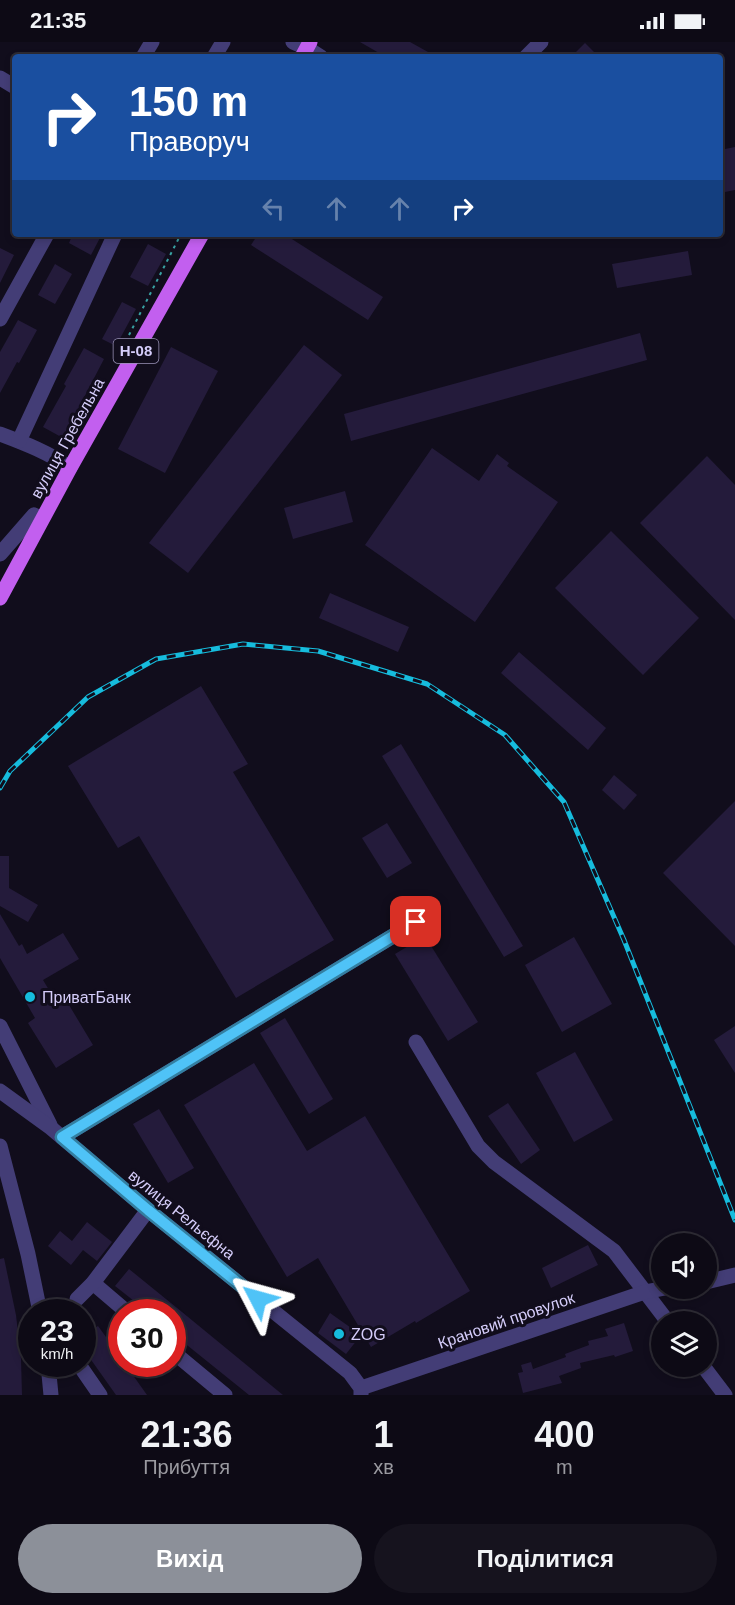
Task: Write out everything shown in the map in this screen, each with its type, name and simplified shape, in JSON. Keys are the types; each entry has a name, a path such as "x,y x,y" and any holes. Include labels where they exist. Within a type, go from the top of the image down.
{"main road":[{"name":"вулиця Гребельна","path":"0,598 42,519 66,465 200,237"}],"street":[{"path":"529,54 541,42"},
{"path":"0,319 44,237"},
{"path":"19,441 114,237"},
{"path":"0,434 66,465"},
{"path":"0,554 34,515 42,519"},
{"path":"0,1026 57,1132 416,922"},
{"path":"416,1042 478,1146 494,1162 614,1251 660,1311"},
{"name":"вулиця Рельєфна","path":"0,1091 57,1132 148,1210 350,1373 361,1392"},
{"path":"0,1146 37,1299"},
{"path":"77,1299 93,1283 148,1210"},
{"path":"717,1279 735,1275"},
{"path":"93,1283 112,1299"},
{"name":"Крановий провулок","path":"361,1392 651,1291"},
{"path":"186,1363 225,1395"},
{"path":"49,1377 51,1395"},
{"path":"88,1377 100,1395"},
{"path":"711,1377 725,1395"}],"building":[{"path":"360,42 410,42 432,54 381,54"},
{"path":"585,43 596,54 574,54"},
{"path":"735,147 735,190 723,192 723,149"},
{"path":"72,237 100,237 91,255 69,243"},
{"path":"256,237 289,237 383,297 368,320 251,245"},
{"path":"148,244 166,254 148,286 130,277"},
{"path":"0,248 14,255 0,283"},
{"path":"688,251 692,275 617,288 612,264"},
{"path":"55,264 72,274 55,304 38,295"},
{"path":"122,302 136,309 116,346 102,339"},
{"path":"18,320 37,330 0,393 0,352"},
{"path":"640,333 647,360 351,441 344,414"},
{"path":"304,345 342,375 188,573 149,543"},
{"path":"171,347 218,371 165,473 118,449"},
{"path":"84,348 104,359 63,438 43,427"},
{"path":"432,448 479,481 497,454 509,463 507,466 558,502 475,622 365,545"},
{"path":"707,456 735,485 735,620 640,523"},
{"path":"345,491 353,522 293,539 284,508"},
{"path":"611,531 699,618 643,675 555,588"},
{"path":"330,593 409,627 398,652 319,618"},
{"path":"519,652 606,728 588,750 501,673"},
{"path":"201,686 248,764 233,772 334,940 236,998 139,836 118,848 68,766"},
{"path":"401,744 523,946 504,957 382,756"},
{"path":"614,775 637,795 624,810 602,790"},
{"path":"735,801 735,946 663,873"},
{"path":"387,823 412,863 387,878 362,838"},
{"path":"0,856 9,856 9,888 38,905 28,922 0,906"},
{"path":"0,914 19,946 22,944 27,954 63,933 79,959 43,980 58,1005 66,1000 93,1045 56,1068 28,1023 35,1018 0,958"},
{"path":"425,936 478,1022 448,1041 395,954"},
{"path":"574,937 612,1004 562,1032 525,965"},
{"path":"285,1018 333,1099 309,1114 260,1033"},
{"path":"735,1026 735,1073 714,1040"},
{"path":"575,1052 613,1120 574,1142 536,1073"},
{"path":"254,1063 307,1151 365,1116 470,1291 371,1347 318,1258 287,1277 184,1105"},
{"path":"508,1103 540,1150 521,1164 488,1116"},
{"path":"159,1109 194,1168 168,1183 133,1124"},
{"path":"87,1222 112,1242 97,1261 83,1250 71,1265 48,1246 60,1231 72,1241"},
{"path":"588,1245 598,1265 551,1288 542,1268"},
{"path":"4,1258 16,1315 18,1377 22,1377 22,1395 0,1395 0,1259"},
{"path":"129,1269 166,1299 132,1299 115,1286"},
{"name":"ZOG","path":"330,1313 361,1335 346,1354 318,1333"},
{"path":"186,1316 283,1395 249,1395 186,1344"},
{"path":"624,1323 633,1351 615,1357 614,1355 580,1363 581,1368 559,1376 562,1383 523,1393 518,1373 523,1372 521,1365 531,1362 533,1369 566,1357 565,1354 589,1345 588,1341 608,1336 605,1329"},
{"path":"98,1326 108,1340 108,1377 134,1377 147,1395 116,1395 96,1367 96,1327"}],"railway":[{"path":"0,788 10,771 88,697 156,659 243,644 318,651 427,684 505,735 564,802 624,940 735,1220"}],"place":[{"name":"ПриватБанк","path":"30,997"},
{"name":"ZOG","path":"339,1334"}],"route":[{"path":"258,1299 62,1137 416,922"}]}
